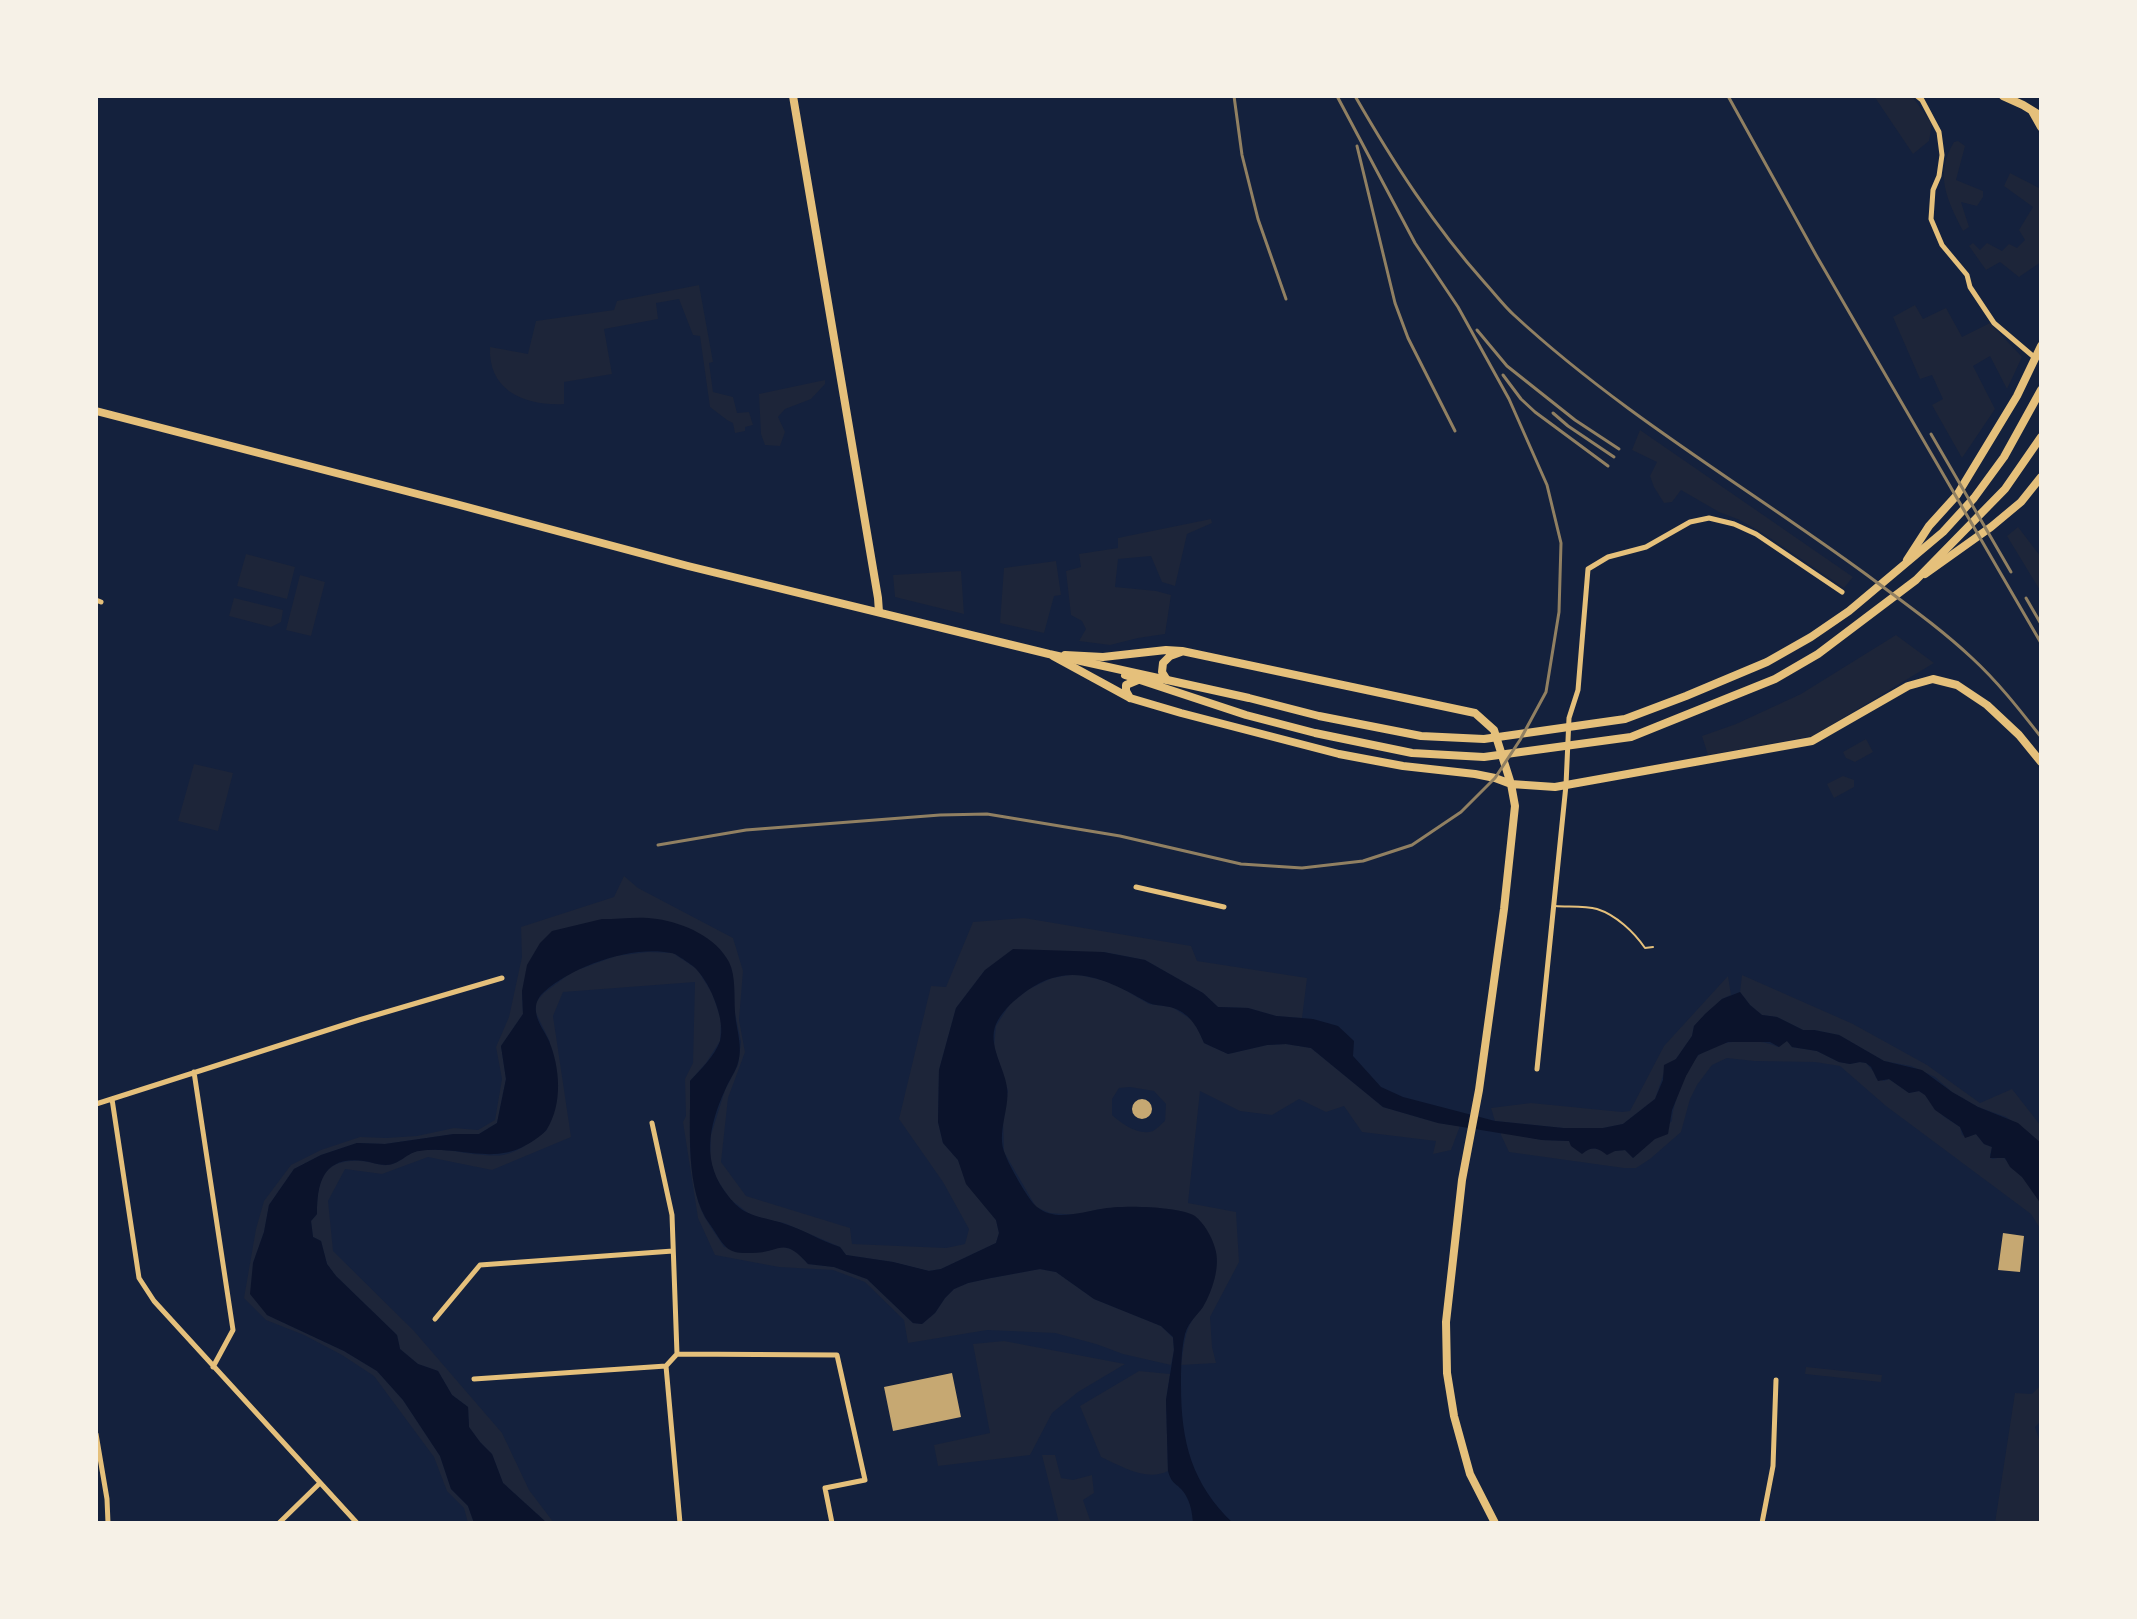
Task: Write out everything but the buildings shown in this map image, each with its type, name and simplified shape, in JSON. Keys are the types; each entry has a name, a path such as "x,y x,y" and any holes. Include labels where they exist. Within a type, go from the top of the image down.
{"main road":[{"path":"793,96 879,612"},
{"path":"2002,96 2041,116"},
{"path":"2032,110 2041,127"},
{"path":"1902,568 1929,526 1957,495 2017,396 2041,346"},
{"path":"96,411 688,566 1049,654 1249,698 1319,716 1421,736 1484,739 1625,719 1767,662 1830,624 1902,568 1943,532 1974,498 2004,457 2041,390"},
{"path":"1916,580 2005,489 2041,437"},
{"path":"1084,661 1246,716 1412,753 1484,757 1631,737 1775,679 1818,654 1991,527 2021,502 2041,477"},
{"path":"1049,654 1103,657 1166,650 1182,651 1474,713 1494,730 1511,783 1515,806 1504,909 1479,1090 1462,1180 1446,1322 1446,1373 1454,1416 1470,1474 1495,1523"},
{"path":"1167,680 1162,672 1163,663 1170,656 1182,651"},
{"path":"1049,654 1130,698 1190,716 1339,754 1403,766 1475,774 1511,783 1555,787 1812,741 1908,686 1933,679 1957,685 1987,705 2019,735 2041,762"},
{"path":"1130,698 1126,685 1138,680"}],"street":[{"path":"1917,96 1922,100 1939,132 1942,155 1939,176 1933,190 1931,219 1942,245 1967,275 1970,287 1994,323 2034,357"},
{"path":"1537,1069 1555,906 1566,785 1569,718 1578,690 1588,569 1608,557 1646,547 1690,522 1708,518 1734,524 1756,534 1842,592"},
{"path":"1136,887 1224,907"},
{"path":"96,1104 502,978"},
{"path":"194,1072 233,1330 213,1367"},
{"path":"112,1099 139,1278 154,1301 357,1523"},
{"path":"652,1122 672,1215 676,1354 666,1366 680,1523"},
{"path":"435,1319 480,1265 673,1251"},
{"path":"676,1354 837,1355 865,1480 825,1488 832,1523"},
{"path":"474,1379 666,1366"},
{"path":"1762,1523 1773,1466 1776,1380"},
{"path":"96,1434 107,1500 108,1523"},
{"path":"279,1523 320,1483"}],"lane":[{"path":"1555,906 1598,909 1619,921 1637,936 1645,948 1653,947"}],"shaded area":[{"path":"1874,96 1912,96 1932,124 1929,141 1913,154"},
{"path":"1958,141 1965,146 1956,180 1983,191 1983,197 1977,206 1961,202 1969,227 1963,231 1948,198 1944,176 1948,154 1954,142"},
{"path":"2010,173 2041,189 2041,262 2019,277 2000,262 1986,270 1969,246 1973,243 1980,250 1987,243 2002,251 2009,244 2017,248 2025,240 2019,230 2033,207 2004,186"},
{"path":"699,285 713,362 709,363 713,392 733,397 737,413 749,412 753,425 745,427 745,431 735,433 733,423 710,407 700,336 693,335 679,299 656,303 658,319 604,329 612,374 564,382 564,404 536,402 523,398 502,385 495,375 490,347 528,354 536,321 614,310 617,301"},
{"path":"1915,305 1923,319 1946,308 1962,337 1990,323 2022,357 2007,389 1990,356 1973,366 1995,409 1962,458 1932,405 1943,399 1932,375 1920,379 1893,317"},
{"path":"825,380 825,384 811,399 785,409 778,417 785,432 780,446 765,445 761,434 759,394"},
{"path":"1640,430 1853,577 1844,588 1764,534 1681,490 1672,502 1664,503 1650,476 1657,462 1632,450"},
{"path":"1211,519 1212,523 1187,534 1175,586 1162,582 1151,556 1118,559 1115,587 1156,591 1171,595 1165,634 1110,645 1079,641 1086,629 1082,621 1071,615 1066,571 1081,567 1079,554 1118,548 1118,538"},
{"path":"2018,527 2041,557 2041,592 2007,536"},
{"path":"246,554 295,567 287,599 237,586"},
{"path":"1056,561 1061,595 1054,596 1044,633 1000,623 1004,568"},
{"path":"961,571 964,614 895,597 893,575"},
{"path":"300,575 325,582 311,636 286,630"},
{"path":"234,598 283,610 281,622 271,627 229,616"},
{"path":"1896,635 1934,663 1813,736 1708,755 1702,736 1736,724 1801,694"},
{"path":"1866,739 1873,752 1855,762 1846,758 1843,752"},
{"path":"194,764 233,773 218,831 178,821"},
{"path":"1843,776 1854,780 1854,787 1834,798 1827,784"},
{"path":"624,876 638,888 733,938 743,971 739,1020 745,1052 728,1098 721,1162 746,1196 850,1228 852,1244 946,1248 965,1244 969,1229 943,1182 899,1119 931,986 946,987 973,922 1024,918 1191,946 1197,961 1307,978 1302,1018 1276,1016 1248,1008 1218,1007 1203,993 1145,960 1104,952 985,970 956,1008 939,1070 938,1122 943,1143 958,1160 967,1184 996,1220 999,1233 996,1243 941,1269 929,1271 893,1262 846,1255 840,1247 784,1223 748,1213 730,1199 716,1178 710,1160 711,1135 725,1090 738,1065 741,1042 735,1013 656,919 522,991 523,1014 501,1046 506,1079 497,1123 479,1134 454,1134 385,1144 357,1143 321,1155 294,1169 269,1205 264,1232 253,1263 267,1315 344,1351 377,1371 403,1400 440,1456 451,1489 468,1506 474,1523 468,1523 464,1508 447,1491 434,1457 374,1376 342,1355 304,1335 266,1320 244,1298 256,1229 264,1201 291,1165 321,1150 360,1137 417,1136 454,1128 478,1130 495,1120 502,1079 496,1047 509,1017 522,957 521,927 614,897"},
{"path":"650,918 678,924 708,938 723,953 733,974 740,1052 737,1066 719,1104 711,1132 711,1158 714,1171 729,1197 748,1213 792,1226 840,1247 846,1255 893,1262 929,1271 941,1269 996,1243 999,1233 996,1220 966,1184 958,1160 943,1143 938,1122 939,1070 956,1008 985,970 1013,949 1103,952 1145,960 1203,993 1218,1007 1248,1008 1276,1016 1313,1019 1338,1026 1354,1041 1353,1056 1381,1087 1403,1097 1495,1121 1563,1128 1603,1128 1623,1124 1655,1099 1663,1080 1664,1065 1676,1059 1692,1036 1694,1026 1722,999 1740,992 1762,1015 1777,1017 1803,1030 1839,1035 1884,1061 1922,1070 1952,1092 1978,1107 2018,1123 2041,1143 2041,1204 2005,1158 1990,1158 1992,1147 1984,1144 1976,1134 1965,1138 1960,1127 1935,1110 1925,1095 1919,1091 1909,1093 1889,1079 1878,1081 1871,1067 1866,1063 1839,1062 1817,1051 1792,1047 1787,1041 1779,1047 1770,1042 1728,1042 1698,1055 1686,1076 1672,1110 1668,1134 1655,1139 1633,1158 1625,1150 1607,1155 1597,1149 1592,1149 1582,1154 1571,1146 1569,1141 1542,1140 1438,1123 1383,1107 1311,1048 1286,1044 1267,1045 1228,1054 1204,1043 1192,1020 1177,1009 1155,1005 1099,979 1068,975 1053,978 1037,985 1017,999 1003,1012 996,1024 995,1048 1007,1088 1007,1104 1002,1129 1005,1154 1024,1190 1033,1203 1044,1212 1068,1215 1110,1208 1163,1208 1195,1216 1210,1235 1217,1255 1216,1271 1206,1301 1185,1334 1183,1347 1181,1386 1183,1426 1192,1461 1199,1477 1219,1508 1233,1523 1193,1523 1187,1498 1173,1482 1168,1471 1166,1400 1174,1350 1173,1337 1161,1326 1094,1299 1056,1272 1040,1269 968,1283 954,1289 935,1313 922,1324 913,1323 867,1279 834,1267 808,1264 787,1248 744,1253 733,1251 725,1246 705,1217 699,1202 694,1186 690,1151 690,1081 718,1047 721,1024 716,1004 697,970 676,954 656,951 621,955 571,974 544,992 537,1001 539,1023 549,1041 556,1062 558,1085 556,1108 547,1129 541,1135 529,1144 500,1154 433,1150 415,1152 399,1161 383,1165 350,1160 332,1167 321,1181 317,1214 311,1221 313,1237 321,1241 327,1264 336,1276 397,1335 400,1349 418,1364 438,1371 452,1395 468,1407 469,1427 492,1454 503,1483 547,1523 474,1523 468,1506 451,1489 440,1456 403,1400 377,1371 344,1351 267,1315 250,1294 253,1263 264,1232 269,1205 294,1169 321,1155 357,1143 385,1144 454,1134 479,1134 497,1123 506,1079 501,1046 523,1014 522,991 527,965 540,943 552,931 602,919"},
{"path":"648,952 673,953 697,969 712,993 721,1019 720,1041 706,1063 690,1081 690,1132 691,1167 698,1200 704,1216 724,1247 767,1251 781,1246 796,1251 808,1264 834,1267 867,1279 913,1323 922,1324 935,1313 954,1289 968,1283 1040,1269 1056,1272 1094,1299 1161,1326 1173,1338 1174,1350 1171,1365 1123,1354 1055,1333 987,1330 908,1343 904,1320 865,1282 833,1270 779,1267 715,1255 698,1218 683,1122 686,1116 685,1079 693,1063 695,982 563,992 553,1016 571,1137 492,1170 428,1157 382,1174 345,1169 328,1201 333,1251 414,1331 502,1433 529,1490 554,1523 547,1523 503,1483 492,1454 469,1427 468,1407 452,1395 438,1371 418,1364 400,1349 397,1335 336,1276 327,1264 321,1241 313,1237 311,1221 317,1214 318,1192 324,1174 338,1164 361,1161 388,1165 396,1163 412,1152 425,1150 503,1155 521,1148 547,1130 550,1042 536,1013 536,1002 572,972 616,956"},
{"path":"1075,974 1111,982 1149,1004 1172,1007 1195,1022 1204,1043 1228,1054 1267,1045 1286,1044 1311,1048 1383,1107 1438,1123 1460,1126 1451,1150 1433,1154 1436,1141 1362,1132 1344,1106 1326,1112 1299,1099 1272,1115 1240,1111 1200,1091 1188,1203 1236,1212 1239,1262 1210,1317 1212,1347 1216,1363 1181,1365 1188,1328 1202,1308 1100,1209 1077,1215 1050,1213 1036,1207 1004,1152 1003,1119 1008,1091 994,1047 996,1026 1010,1004 1029,989 1052,978","holes":["1130,1087 1154,1091 1166,1104 1165,1121 1153,1131 1137,1131 1112,1115 1112,1099 1119,1088"]},
{"path":"1742,975 1853,1024 1927,1065 1980,1103 2012,1089 2041,1126 2041,1143 2006,1117 1978,1107 1952,1092 1935,1077 1911,1066 1884,1061 1839,1035 1803,1030 1777,1017 1762,1015 1740,992"},
{"path":"1728,976 1731,995 1722,999 1694,1026 1692,1036 1665,1070 1655,1099 1623,1124 1603,1128 1563,1128 1495,1121 1491,1108 1531,1103 1630,1111 1664,1046"},
{"path":"1787,1040 1792,1047 1817,1051 1839,1062 1866,1063 1876,1078 1884,1081 1889,1079 1909,1093 1919,1091 1925,1095 1943,1116 1960,1127 1962,1135 1967,1137 1976,1134 1984,1144 1992,1147 1990,1155 1992,1159 2003,1157 2025,1180 2041,1206 2041,1230 2031,1214 1886,1106 1840,1066 1815,1062 1727,1058 1712,1065 1690,1099 1681,1132 1636,1168 1509,1152 1501,1135 1501,1132 1542,1140 1569,1141 1590,1148 1625,1150 1633,1158 1672,1121 1677,1096 1685,1077 1694,1061 1705,1050 1737,1041 1760,1042 1778,1047"},
{"path":"1004,1341 1125,1364 1078,1392 1052,1413 1030,1455 938,1466 934,1445 990,1433 973,1344"},
{"path":"1806,1367 1882,1375 1881,1382 1805,1374"},
{"path":"1139,1371 1170,1374 1166,1400 1168,1471 1160,1474 1143,1474 1101,1457 1080,1406"},
{"path":"2041,1385 2041,1421 2035,1427 2041,1445 2041,1523 1995,1523 2015,1393 2032,1394"},
{"path":"1042,1455 1055,1455 1061,1478 1073,1480 1092,1475 1094,1493 1083,1500 1091,1523 1059,1523"}],"railway":[{"path":"1234,96 1242,155 1258,219 1286,299"},
{"path":"658,845 746,830 940,815 987,814 1120,836 1241,864 1302,868 1363,861 1412,845 1461,812 1495,778 1520,740 1546,692 1559,612 1561,543 1547,485 1509,399 1458,307 1415,243 1337,96"},
{"path":"1355,96 1399,169 1431,216 1466,261 1514,315 1598,386 1642,419 1823,543 1934,625 1982,667 2041,737"},
{"path":"1728,96 1816,255 2041,643"},
{"path":"1357,146 1395,303 1408,338 1455,431"},
{"path":"1477,330 1507,366 1575,420 1619,449"},
{"path":"1503,375 1521,399 1535,412 1608,466"},
{"path":"1553,413 1614,457"},
{"path":"1931,434 2011,572"},
{"path":"2026,598 2041,624"}]}
